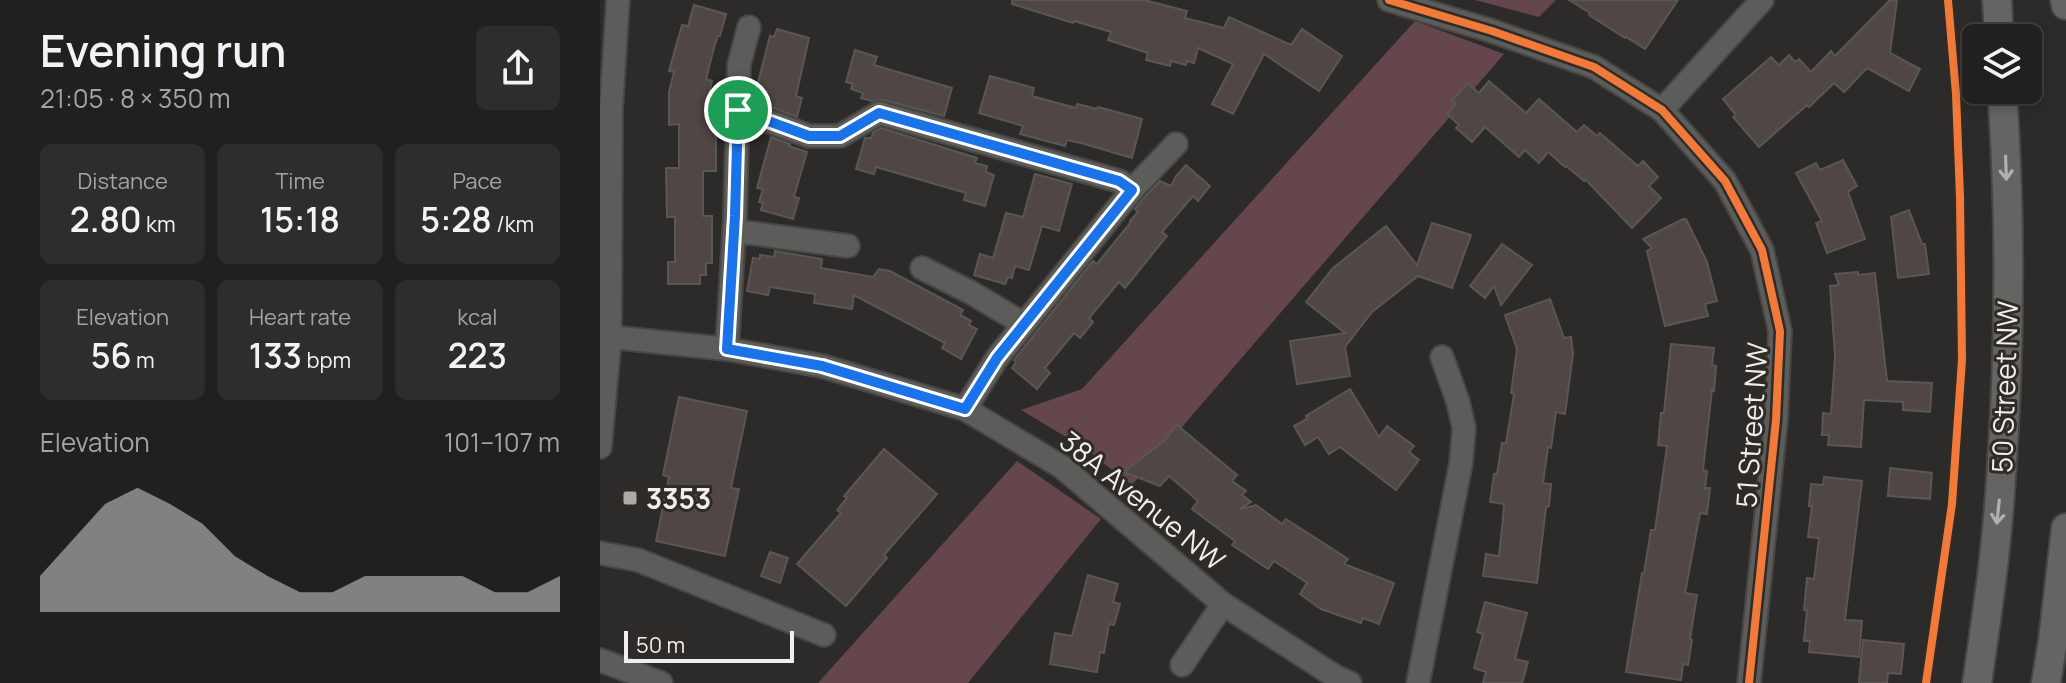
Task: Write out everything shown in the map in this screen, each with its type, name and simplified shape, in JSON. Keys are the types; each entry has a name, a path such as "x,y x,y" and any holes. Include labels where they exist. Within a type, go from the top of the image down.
{"main road":[{"path":"1997,0 1998,24"},
{"name":"50 Street NW","path":"1977,683 2001,481 2008,342 2008,219 2003,104"},
{"path":"2046,683 2066,528"}],"street":[{"path":"600,447 610,337 605,269 606,107 618,0"},
{"name":"51 Street NW","path":"1389,0 1492,31 1594,67 1662,110 1725,181 1762,250 1780,331 1776,420 1749,683"},
{"path":"1662,110 1762,0"},
{"path":"727,349 739,65 749,27"},
{"path":"738,110 809,136 840,136 879,113 1119,181 1132,190"},
{"path":"965,409 997,358 1024,324 1132,190 1176,144"},
{"path":"734,231 848,246"},
{"path":"922,268 1024,324"},
{"name":"38A Avenue NW","path":"610,337 727,349 822,366 965,409 1062,467 1223,604 1350,683"},
{"path":"1418,683 1461,463 1464,428 1442,357"},
{"path":"600,553 638,560 824,635"},
{"name":"38A Avenue NW","path":"1182,665 1223,604"},
{"path":"600,660 658,683"}],"shaded area":[{"path":"1475,0 1556,0 1539,17"},
{"path":"1415,21 1504,54 1132,485 1081,446 1021,410 1082,389"},
{"path":"1017,461 1101,519 968,683 818,683"}],"building":[{"path":"1012,0 1144,0 1187,11 1185,18 1224,28 1229,17 1291,45 1302,29 1342,56 1319,91 1264,54 1233,114 1212,104 1233,64 1198,48 1194,63 1187,61 1186,65 1171,61 1170,66 1146,60 1148,53 1108,40 1111,32 1012,4"},
{"path":"1569,0 1678,0 1645,49"},
{"path":"1890,0 1897,0 1890,53 1920,69 1909,91 1867,68 1844,92 1834,83 1759,147 1733,117 1736,115 1723,99 1771,57 1779,65 1789,55 1795,62 1799,59 1811,72 1831,51 1835,56"},
{"path":"694,5 726,14 706,79 712,81 707,101 707,123 716,123 716,171 703,171 703,216 712,216 712,263 706,263 706,275 700,275 700,284 668,284 668,262 675,262 675,217 667,217 666,168 679,168 679,124 669,125 669,92 674,72 669,71 682,25 688,26"},
{"path":"777,29 809,38 796,96 802,98 797,117 766,105 764,96 755,94 770,36 774,37"},
{"path":"855,50 877,57 874,65 952,88 944,116 883,100 861,98 863,93 851,89 853,84 846,82"},
{"path":"990,76 1034,88 1032,96 1076,108 1077,104 1098,107 1142,119 1132,158 1067,140 1065,146 1020,134 1023,126 979,113"},
{"path":"1489,81 1526,113 1539,99 1577,132 1584,125 1597,136 1600,133 1638,166 1643,161 1658,177 1649,186 1661,198 1632,228 1585,179 1548,152 1539,163 1525,150 1519,157 1485,127 1472,142 1456,128 1459,125 1447,114 1456,104 1452,101 1467,83 1479,93"},
{"path":"881,128 977,158 975,163 987,166 986,172 994,175 985,206 964,200 966,193 876,167 874,174 856,169 865,138 871,138"},
{"path":"771,137 807,152 794,197 799,198 793,219 761,210 763,203 759,202 763,189 757,188"},
{"path":"1843,160 1857,186 1848,192 1865,239 1827,253 1816,223 1822,221 1796,173 1816,163 1820,170"},
{"path":"1186,165 1210,186 1198,201 1193,196 1162,232 1167,236 1125,288 1119,282 1089,318 1093,322 1080,338 1074,333 1045,368 1050,373 1037,389 1012,368 1016,362 1014,360 1093,261 1097,264 1131,222 1138,212 1135,209 1143,199 1160,181 1171,186"},
{"path":"1035,174 1072,184 1059,231 1042,226 1029,270 1015,266 1012,278 1008,277 1005,284 974,275 980,254 993,258 1006,213 1023,217"},
{"path":"1909,210 1922,244 1925,244 1929,274 1898,278 1891,217"},
{"path":"1686,219 1707,262 1717,301 1705,304 1708,316 1665,326 1647,251 1652,248 1643,239"},
{"path":"1432,223 1471,235 1452,288 1418,276 1372,312 1345,347 1350,376 1297,384 1290,341 1345,333 1306,302 1333,268 1386,226 1417,265"},
{"path":"1502,244 1532,265 1501,305 1494,286 1485,298 1470,286"},
{"path":"775,251 822,259 821,268 873,277 879,269 890,271 963,310 960,315 977,329 961,359 942,348 945,343 854,295 852,309 814,303 815,294 770,287 768,295 747,291 753,258 760,259 760,255 774,257"},
{"path":"1858,272 1858,275 1875,273 1887,381 1932,383 1930,412 1903,410 1903,402 1864,400 1861,447 1828,445 1829,435 1822,435 1823,413 1831,414 1835,356 1830,286 1839,285 1835,274"},
{"path":"1550,299 1564,338 1571,337 1573,354 1565,414 1556,412 1551,448 1548,447 1543,483 1551,484 1537,583 1483,576 1486,554 1499,556 1504,504 1490,502 1502,443 1506,443 1514,394 1511,393 1517,349 1505,315"},
{"path":"1671,344 1714,348 1712,365 1716,366 1703,470 1707,471 1705,488 1710,488 1707,514 1700,513 1685,593 1697,595 1688,665 1683,664 1681,680 1626,672 1642,573 1651,530 1655,530 1667,446 1658,445"},
{"path":"1350,389 1379,437 1387,426 1414,446 1409,452 1419,460 1396,490 1340,447 1329,454 1318,437 1305,445 1294,426"},
{"path":"679,397 747,411 731,488 739,489 725,556 656,541 669,477 663,475"},
{"path":"1177,425 1237,475 1232,481 1246,491 1242,495 1251,502 1240,509 1256,505 1282,524 1286,519 1348,559 1344,564 1394,583 1379,624 1363,618 1361,623 1321,609 1300,594 1307,583 1274,561 1268,569 1232,545 1235,541 1192,509 1198,501 1169,476 1160,486 1124,472 1165,440"},
{"path":"884,449 937,494 884,555 887,558 846,606 797,564 841,513 837,510 847,498 844,496"},
{"path":"1890,468 1932,473 1930,499 1888,496"},
{"path":"1824,477 1862,481 1845,620 1862,621 1859,657 1809,652 1810,641 1804,641 1807,578 1814,579 1819,538 1808,537 1811,484 1823,485"},
{"path":"770,552 788,558 780,583 761,576"},
{"path":"1088,575 1118,584 1113,602 1120,604 1114,625 1109,624 1097,672 1050,664 1055,633 1072,636"},
{"path":"1485,602 1527,613 1515,659 1528,662 1522,683 1483,683 1486,672 1474,668 1483,634 1477,632"},
{"path":"1863,640 1904,644 1901,674 1888,673 1887,683 1859,683"}],"cycle path":[{"path":"1389,0 1492,31 1594,67 1662,110 1725,181 1762,250 1780,331 1776,420 1749,683"},
{"path":"1926,683 1952,504 1962,360 1956,94 1948,0"}],"place":[{"name":"3353","path":"630,498"}],"route":[{"path":"738,110 809,136 840,136 879,113 1119,181 1132,190 997,358 965,409 822,366 727,349 738,110"}]}
